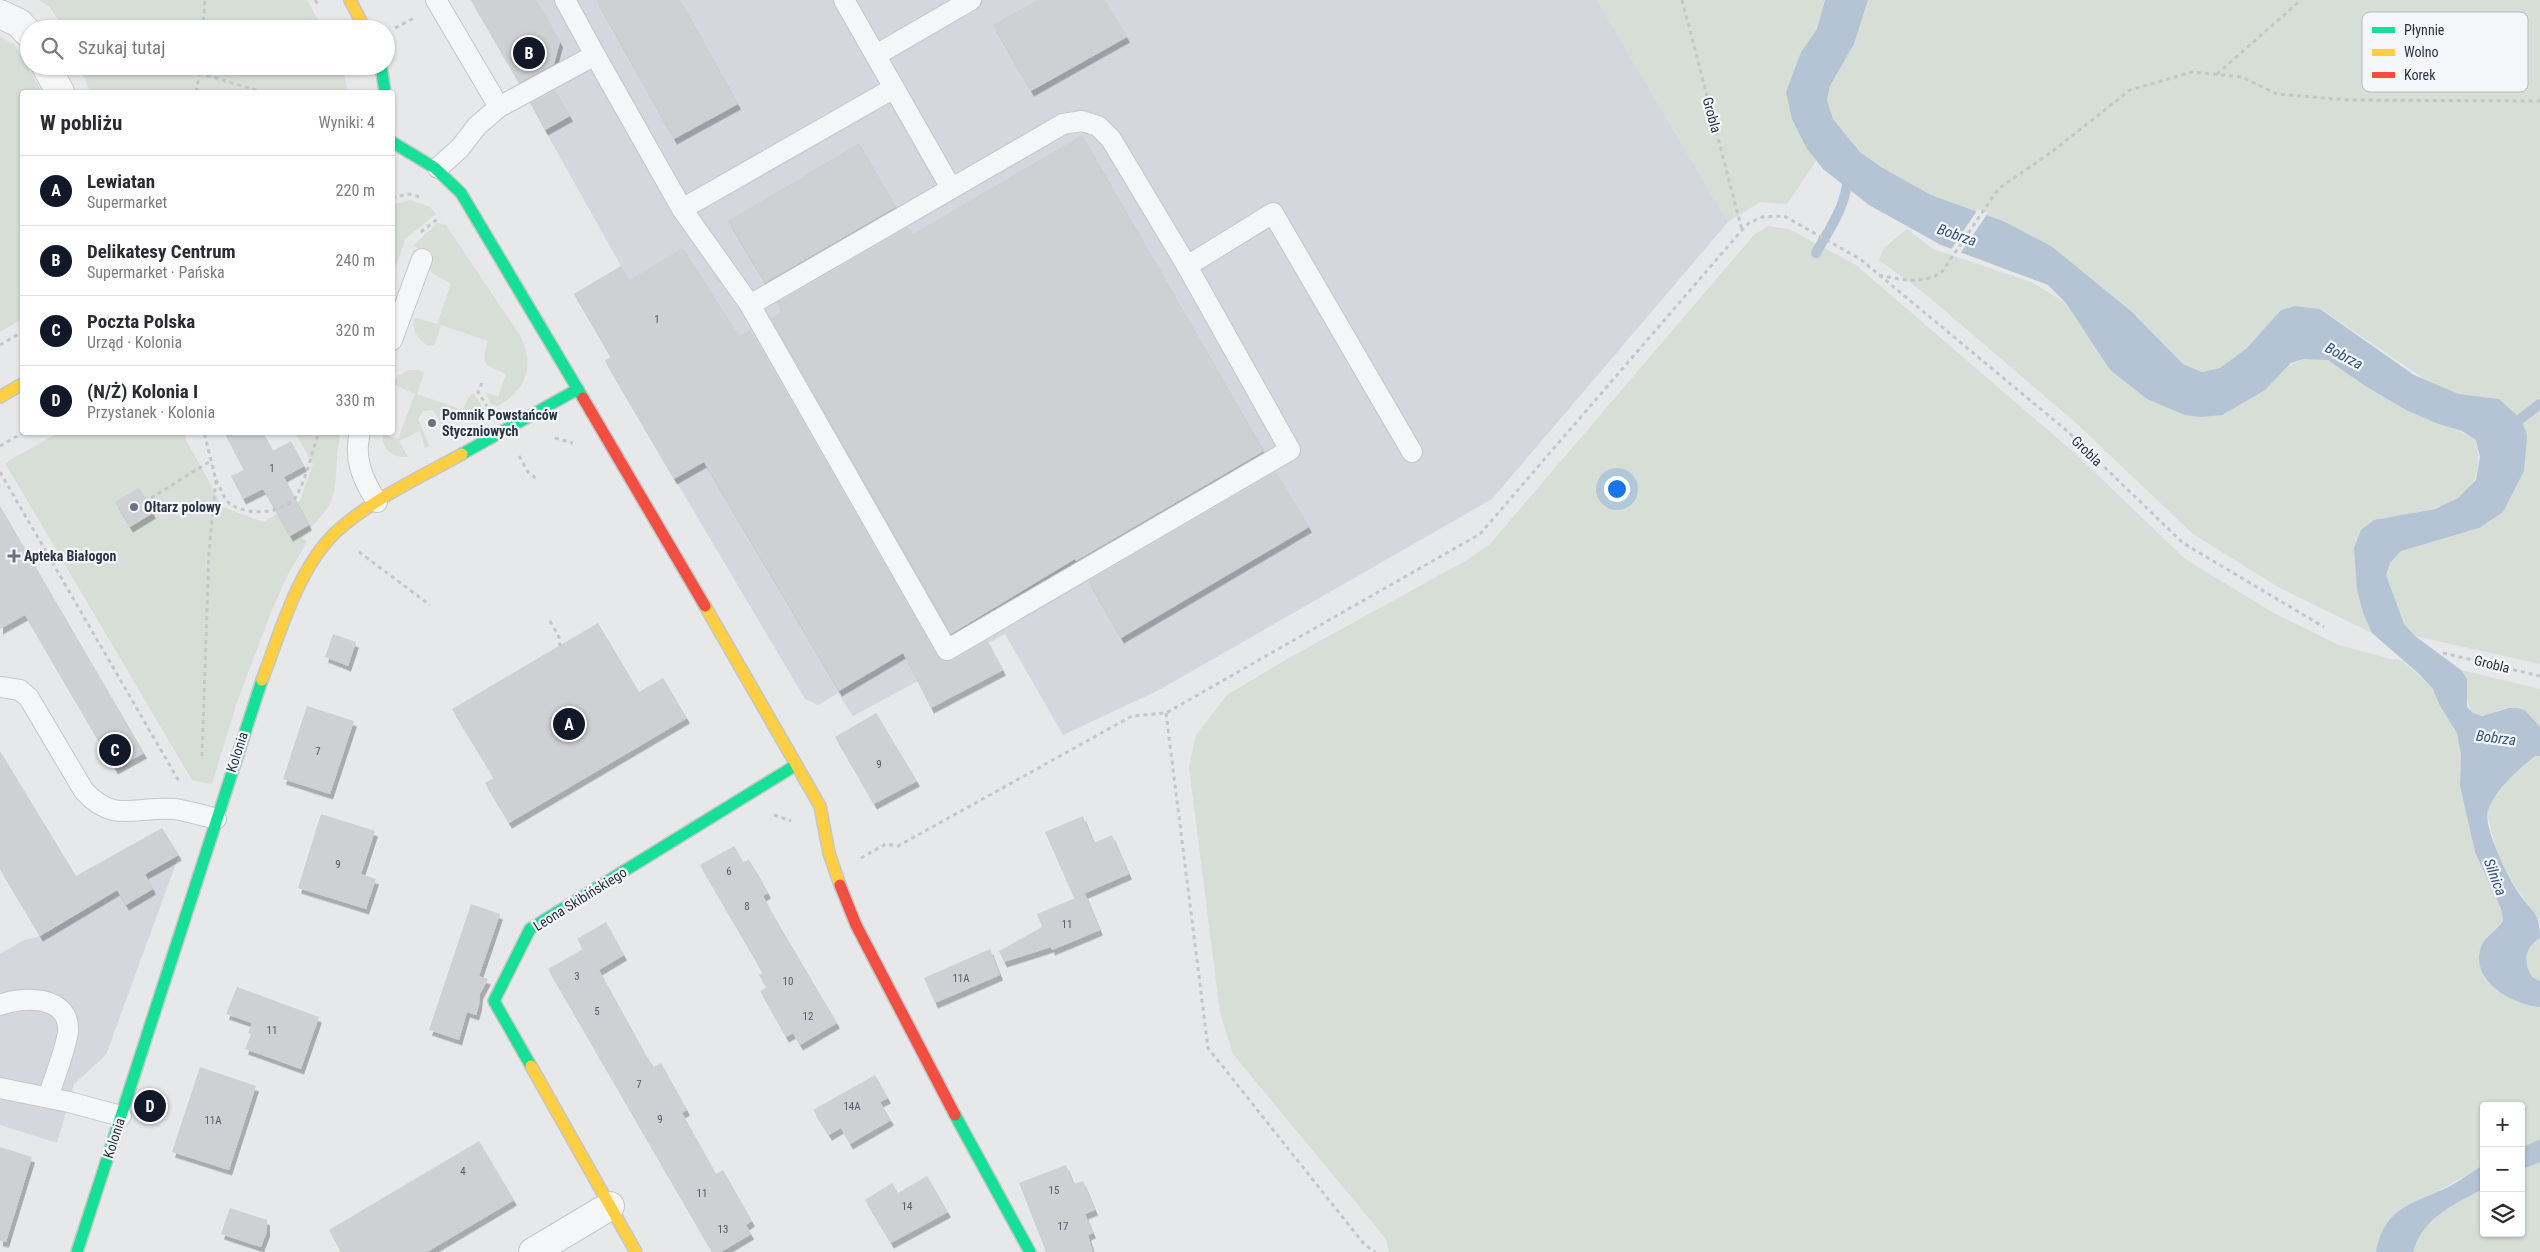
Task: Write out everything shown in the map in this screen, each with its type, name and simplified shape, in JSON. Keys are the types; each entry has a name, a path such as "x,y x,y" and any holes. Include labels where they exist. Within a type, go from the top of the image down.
{"street":[{"path":"350,0 361,20"},
{"path":"2,10 20,24"},
{"path":"51,75 59,90"},
{"path":"382,75 385,90"},
{"path":"395,144 438,168 452,180 469,204 761,700 820,806 824,835 846,904 896,1005 1030,1252"},
{"path":"0,397 20,385"},
{"name":"Kolonia","path":"77,1252 121,1116 207,817 252,708 298,586 310,566 336,532 377,502 578,389"},
{"name":"Leona Skibińskiego","path":"636,1252 494,1001 530,929 796,765"},
{"path":"533,1252 610,1206"}],"lane":[{"path":"436,0 499,107"},
{"path":"565,0 682,209 750,305 947,650 1290,450 1186,266 1111,139 1098,126 1082,120 1063,124 750,305"},
{"path":"844,0 952,188"},
{"path":"876,56 971,0"},
{"path":"438,168 460,148 477,126 499,107 595,55"},
{"path":"682,209 894,88"},
{"path":"1186,266 1273,213 1412,452"},
{"path":"395,332 422,258"},
{"path":"360,435 357,453 360,470 377,502"},
{"path":"0,687 20,690 29,698 84,791 95,803 111,810 132,812 172,809 207,817"},
{"path":"0,1005 14,999 32,998 58,1008 65,1018 68,1030 48,1098"},
{"path":"0,1088 121,1116"}],"path":[{"path":"204,20 205,0"},
{"name":"Grobla","path":"1682,0 1742,230"},
{"path":"2217,75 2301,0"},
{"path":"1879,275 1919,280 1932,279 1942,272 1998,189 2053,151 2130,90 2192,72 2242,78 2277,94 2349,100 2540,101"},
{"path":"196,90 199,75"},
{"path":"209,75 256,90"},
{"path":"395,197 408,194 426,199"},
{"path":"438,211 443,216"},
{"name":"Grobla","path":"1742,230 1749,223 1762,217 1784,216 1860,259 2066,430 2183,543 2324,627"},
{"path":"836,874 886,844 898,846 1132,716 1166,713 1480,534 1742,230"},
{"path":"0,345 20,333"},
{"path":"482,382 478,392 487,407"},
{"path":"0,446 20,434"},
{"path":"201,762 209,551 216,480 205,435"},
{"path":"216,480 228,502 249,510 273,511 286,506 296,496 318,435"},
{"path":"552,438 577,445"},
{"path":"516,450 528,472 538,480"},
{"path":"151,498 212,460"},
{"path":"0,472 207,817"},
{"path":"353,547 430,605"},
{"path":"550,621 559,638 560,646"},
{"name":"Grobla","path":"2443,653 2540,676"},
{"path":"1166,713 1208,1048 1364,1244 1375,1252"},
{"path":"751,793 767,813 794,824"}],"shaded area":[{"path":"39,0 307,0 318,20 58,20 49,6"},
{"path":"537,0 1597,0 1728,222 1492,499 1159,690 1063,735 1005,634 853,716 838,693 818,705 805,699 605,361 611,357 574,294 621,266 519,84 554,64 560,42"},
{"path":"1597,0 1825,0 1817,29 1801,52 1807,149 1816,161 1787,204 1760,202 1728,222"},
{"path":"1868,0 2540,0 2540,664 2415,636 2404,624 2386,575 2390,563 2401,551 2479,528 2499,399 2459,394 2426,380 2321,309 2295,306 2281,310 2247,348 2220,368 2202,372 2183,364 2132,312 2003,221 1931,195 1881,167 1860,152 1833,119 1827,100 1830,86 1854,44"},
{"path":"0,37 14,44 20,54 20,75 32,75 41,90 20,90 20,320 0,332"},
{"path":"83,75 344,75 348,90 89,90"},
{"path":"410,200 430,207 436,214 405,239 395,270 395,204"},
{"path":"437,223 446,225 519,334 524,345 527,355 526,375 516,392 498,406 491,404 485,392 498,397 506,374 489,366 484,360 488,341 441,325 435,344 429,346 415,332 414,319 416,318 437,324 451,284 431,272 429,262 432,253 413,246"},
{"path":"1768,226 1789,229 1856,265 2078,456 2185,559 2272,612 2339,645 2390,659 2402,660 2433,689 2440,706 2457,733 2461,755 2460,786 2475,852 2501,909 2503,921 2487,936 2514,1000 2540,1007 2540,1139 2525,1146 2525,1102 2480,1102 2480,1167 2433,1194 2378,1240 2376,1252 1389,1252 1386,1239 1233,1054 1220,1013 1189,767 1196,735 1227,695 1287,659 1467,560 1490,544 1754,235"},
{"path":"1907,229 1933,249 2031,282 2066,303 2110,370 2147,399 2282,372 2303,360 2314,358 2327,360 2340,366 2359,382 2399,406 2476,440 2477,472 2472,484 2463,494 2452,501 2424,511 2408,514 2363,613 2372,633 2280,588 2193,534 2076,423 1923,292 1879,260 1884,248"},
{"path":"408,370 419,370 424,373 417,394 463,410 468,398 473,393 484,409 483,414 469,422 463,412 442,421 451,433 448,435 433,410 423,411 418,419 429,446 425,448 420,431 399,441 408,457 397,456 386,448 383,435 398,439 415,394 395,385 396,377"},
{"path":"54,435 186,435 186,440 223,507 263,522 300,501 313,464 296,435 340,435 335,485 331,501 322,516 302,538 307,542 287,576 270,615 237,702 212,784 192,780 5,463"},
{"path":"2461,670 2540,689 2540,727 2525,710 2517,708 2505,708 2483,715 2475,714 2469,707 2464,676"},
{"path":"2535,756 2540,756 2540,920 2516,888 2504,868 2495,845 2488,813 2495,795 2514,774"},
{"path":"179,855 106,1055 74,1084 57,1143 0,1125 0,954 22,941 40,936"},
{"path":"2540,938 2540,981 2532,977 2526,961 2531,946"},
{"path":"2540,1162 2540,1252 2413,1252 2424,1230 2432,1221 2451,1206 2480,1190 2480,1237 2525,1237 2525,1168"}],"water":[{"path":"1825,0 1868,0 1854,44 1830,86 1827,100 1833,119 1860,152 1881,167 1931,195 2003,221 2051,246 2132,312 2183,364 2202,372 2220,368 2247,348 2281,310 2295,306 2320,309 2414,375 2459,394 2499,399 2521,419 2527,435 2524,471 2503,512 2479,528 2401,551 2390,563 2386,575 2404,624 2415,636 2461,670 2467,679 2467,707 2473,713 2482,716 2509,708 2518,708 2525,710 2540,727 2540,756 2535,756 2501,788 2491,803 2487,818 2493,840 2503,864 2514,885 2539,922 2540,938 2531,946 2526,961 2532,977 2540,981 2540,1007 2506,996 2487,980 2481,970 2479,959 2481,947 2503,921 2501,909 2475,852 2460,786 2461,755 2457,733 2440,706 2433,689 2418,673 2372,633 2363,613 2357,589 2354,548 2361,530 2374,520 2435,509 2458,498 2476,480 2480,457 2476,440 2462,431 2436,423 2406,410 2365,386 2328,360 2304,359 2291,363 2265,390 2222,415 2201,417 2185,415 2147,399 2110,370 2066,303 2048,285 1941,245 1869,205 1823,169 1807,149 1792,119 1786,92 1801,52 1817,29"},
{"path":"2540,1139 2540,1162 2525,1168 2525,1147"},
{"path":"2480,1167 2480,1190 2451,1206 2432,1221 2424,1230 2413,1252 2376,1252 2380,1236 2386,1224 2394,1215 2414,1202 2454,1184"}],"pier":[{"path":"1978,209 1988,213 1960,254 1950,251"}],"building":[{"path":"471,0 537,0 560,42 554,64 519,83"},
{"path":"596,0 680,0 738,104 674,139"},
{"path":"1037,0 1105,0 1127,37 1031,91 993,25"},
{"path":"555,90 570,116 545,130 531,103"},
{"path":"1082,135 1264,451 1076,561 1075,559 951,634 771,318 782,311 777,303 908,227 913,234"},
{"path":"859,143 896,207 765,283 728,221"},
{"path":"683,248 739,336 750,330 937,656 942,660 953,660 987,640 1003,670 931,708 903,653 839,691 704,462 674,479 605,361 611,357 574,294 621,266 629,280"},
{"path":"226,435 265,435 273,451 291,441 304,466 284,477 309,525 290,536 263,489 243,499 231,476 244,470"},
{"path":"1276,472 1309,527 1121,638 1088,581"},
{"name":"Ołtarz polowy","path":"139,488 153,513 130,527 115,502"},
{"path":"0,506 144,753 115,769 25,615 0,629"},
{"path":"598,623 639,692 663,678 687,718 509,823 485,783 494,778 452,709"},
{"path":"333,634 356,642 348,666 325,657"},
{"path":"307,706 354,721 330,794 283,779"},
{"path":"876,713 917,781 874,804 835,737"},
{"path":"0,751 76,876 162,828 179,855 145,874 153,889 126,905 117,890 40,936 0,869"},
{"path":"321,814 375,831 361,874 376,879 366,909 298,888"},
{"path":"1083,816 1094,843 1112,835 1129,874 1074,898 1045,832"},
{"path":"734,846 743,862 749,860 759,876 768,893 763,896 772,913 837,1023 800,1045 793,1033 786,1037 760,991 767,987 759,975 763,973 700,865"},
{"path":"1085,894 1100,930 1052,950 1051,947 1004,962 999,951 1042,927 1037,914"},
{"path":"471,904 500,914 479,976 488,979 480,994 476,1015 467,1012 459,1040 429,1030"},
{"path":"606,922 624,955 599,970 647,1057 654,1067 661,1063 687,1110 682,1113 716,1174 723,1170 752,1221 746,1225 751,1234 721,1252 712,1252 548,969 583,949 577,939"},
{"path":"990,949 1000,975 935,1003 924,978"},
{"path":"237,987 319,1017 301,1069 245,1049 251,1034 248,1033 252,1023 226,1014"},
{"path":"200,1067 256,1086 229,1170 172,1152"},
{"path":"875,1075 888,1098 880,1102 891,1120 850,1144 841,1128 829,1135 813,1110"},
{"path":"479,1141 514,1200 427,1252 341,1252 329,1230"},
{"path":"0,1147 32,1157 6,1242 0,1241"},
{"path":"1066,1165 1074,1184 1083,1181 1095,1210 1085,1214 1093,1233 1088,1235 1093,1252 1046,1252 1019,1183"},
{"path":"927,1176 948,1212 891,1243 865,1200 892,1183 898,1193"},
{"path":"230,1208 267,1220 267,1231 261,1247 221,1234"}],"waterway":[{"path":"1816,253 1841,207 1847,188 1848,177"},
{"path":"2511,426 2540,404"}],"traffic: fast":[{"path":"382,75 385,90"},
{"path":"395,144 435,168 461,193 583,398"},
{"path":"462,454 578,389"},
{"path":"77,1252 262,680"},
{"path":"531,1066 494,1001 530,929 796,765"},
{"path":"955,1115 1030,1252"}],"traffic: slow":[{"path":"350,0 360,20"},
{"path":"0,397 20,385"},
{"path":"262,680 301,582 311,563 336,532 365,509 397,489 462,454"},
{"path":"705,606 820,806 829,853 840,885"},
{"path":"531,1066 636,1252"}],"traffic: jam":[{"path":"583,398 705,606"},
{"path":"840,885 856,925 955,1115"}],"place":[{"name":"Delikatesy Centrum","path":"529,53"},
{"name":"Pomnik Powstańców Styczniowych","path":"432,423"},
{"name":"Ołtarz polowy","path":"134,507"},
{"name":"Apteka Białogon","path":"14,556"},
{"name":"Lewiatan","path":"569,724"},
{"name":"Poczta Polska","path":"115,750"},
{"name":"(N/Ż) Kolonia I","path":"150,1106"}],"water label":[{"name":"Bobrza","path":"1957,235"},
{"name":"Bobrza","path":"2344,356"},
{"name":"Bobrza","path":"2496,738"},
{"name":"Silnica","path":"2495,877"}]}
